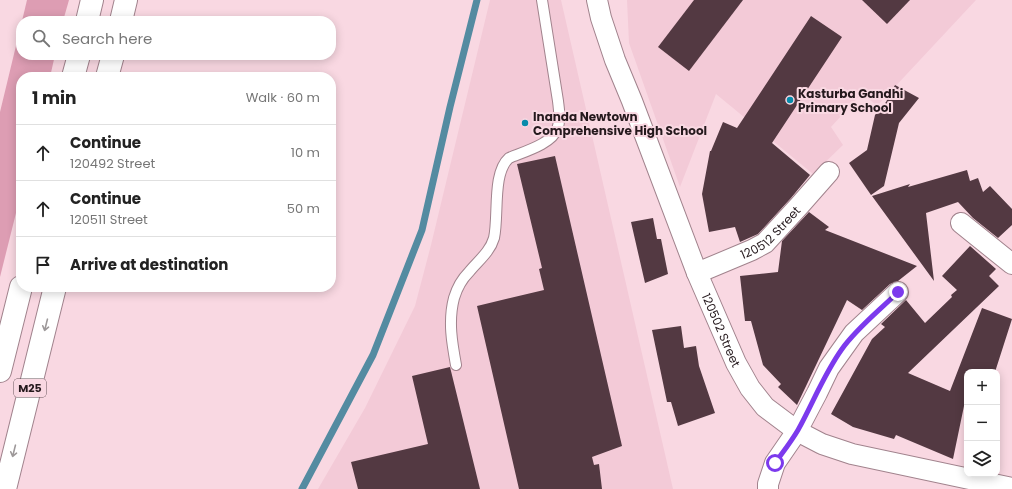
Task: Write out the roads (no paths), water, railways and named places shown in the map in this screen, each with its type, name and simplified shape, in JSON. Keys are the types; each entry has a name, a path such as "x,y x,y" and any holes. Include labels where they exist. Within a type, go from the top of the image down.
{"main road":[{"path":"88,16 92,0"},
{"path":"122,16 126,0"},
{"path":"74,72 77,60"},
{"path":"108,72 112,60"},
{"name":"M25","path":"0,371 20,292"},
{"name":"M25","path":"5,489 54,292"}],"street":[{"name":"120502 Street","path":"597,0 615,60 697,273 736,363 750,388 765,407 797,431 822,444 852,454 980,485 1012,488"},
{"name":"120512 Street","path":"697,273 765,243 829,172"},
{"path":"961,223 1012,264"},
{"path":"768,489 768,484 775,463 797,431 829,368 842,348 854,333 898,292"}],"lane":[{"path":"456,365 452,341 451,319 454,299 461,282 486,252 494,238 498,177 505,162 509,158 552,139 557,130 560,117 542,0"}],"waterway":[{"path":"302,489 373,355 422,230 450,107 477,0"}],"place":[{"name":"Kasturba Gandhi Primary School","path":"790,100"},
{"name":"Inanda Newtown Comprehensive High School","path":"525,123"}]}
